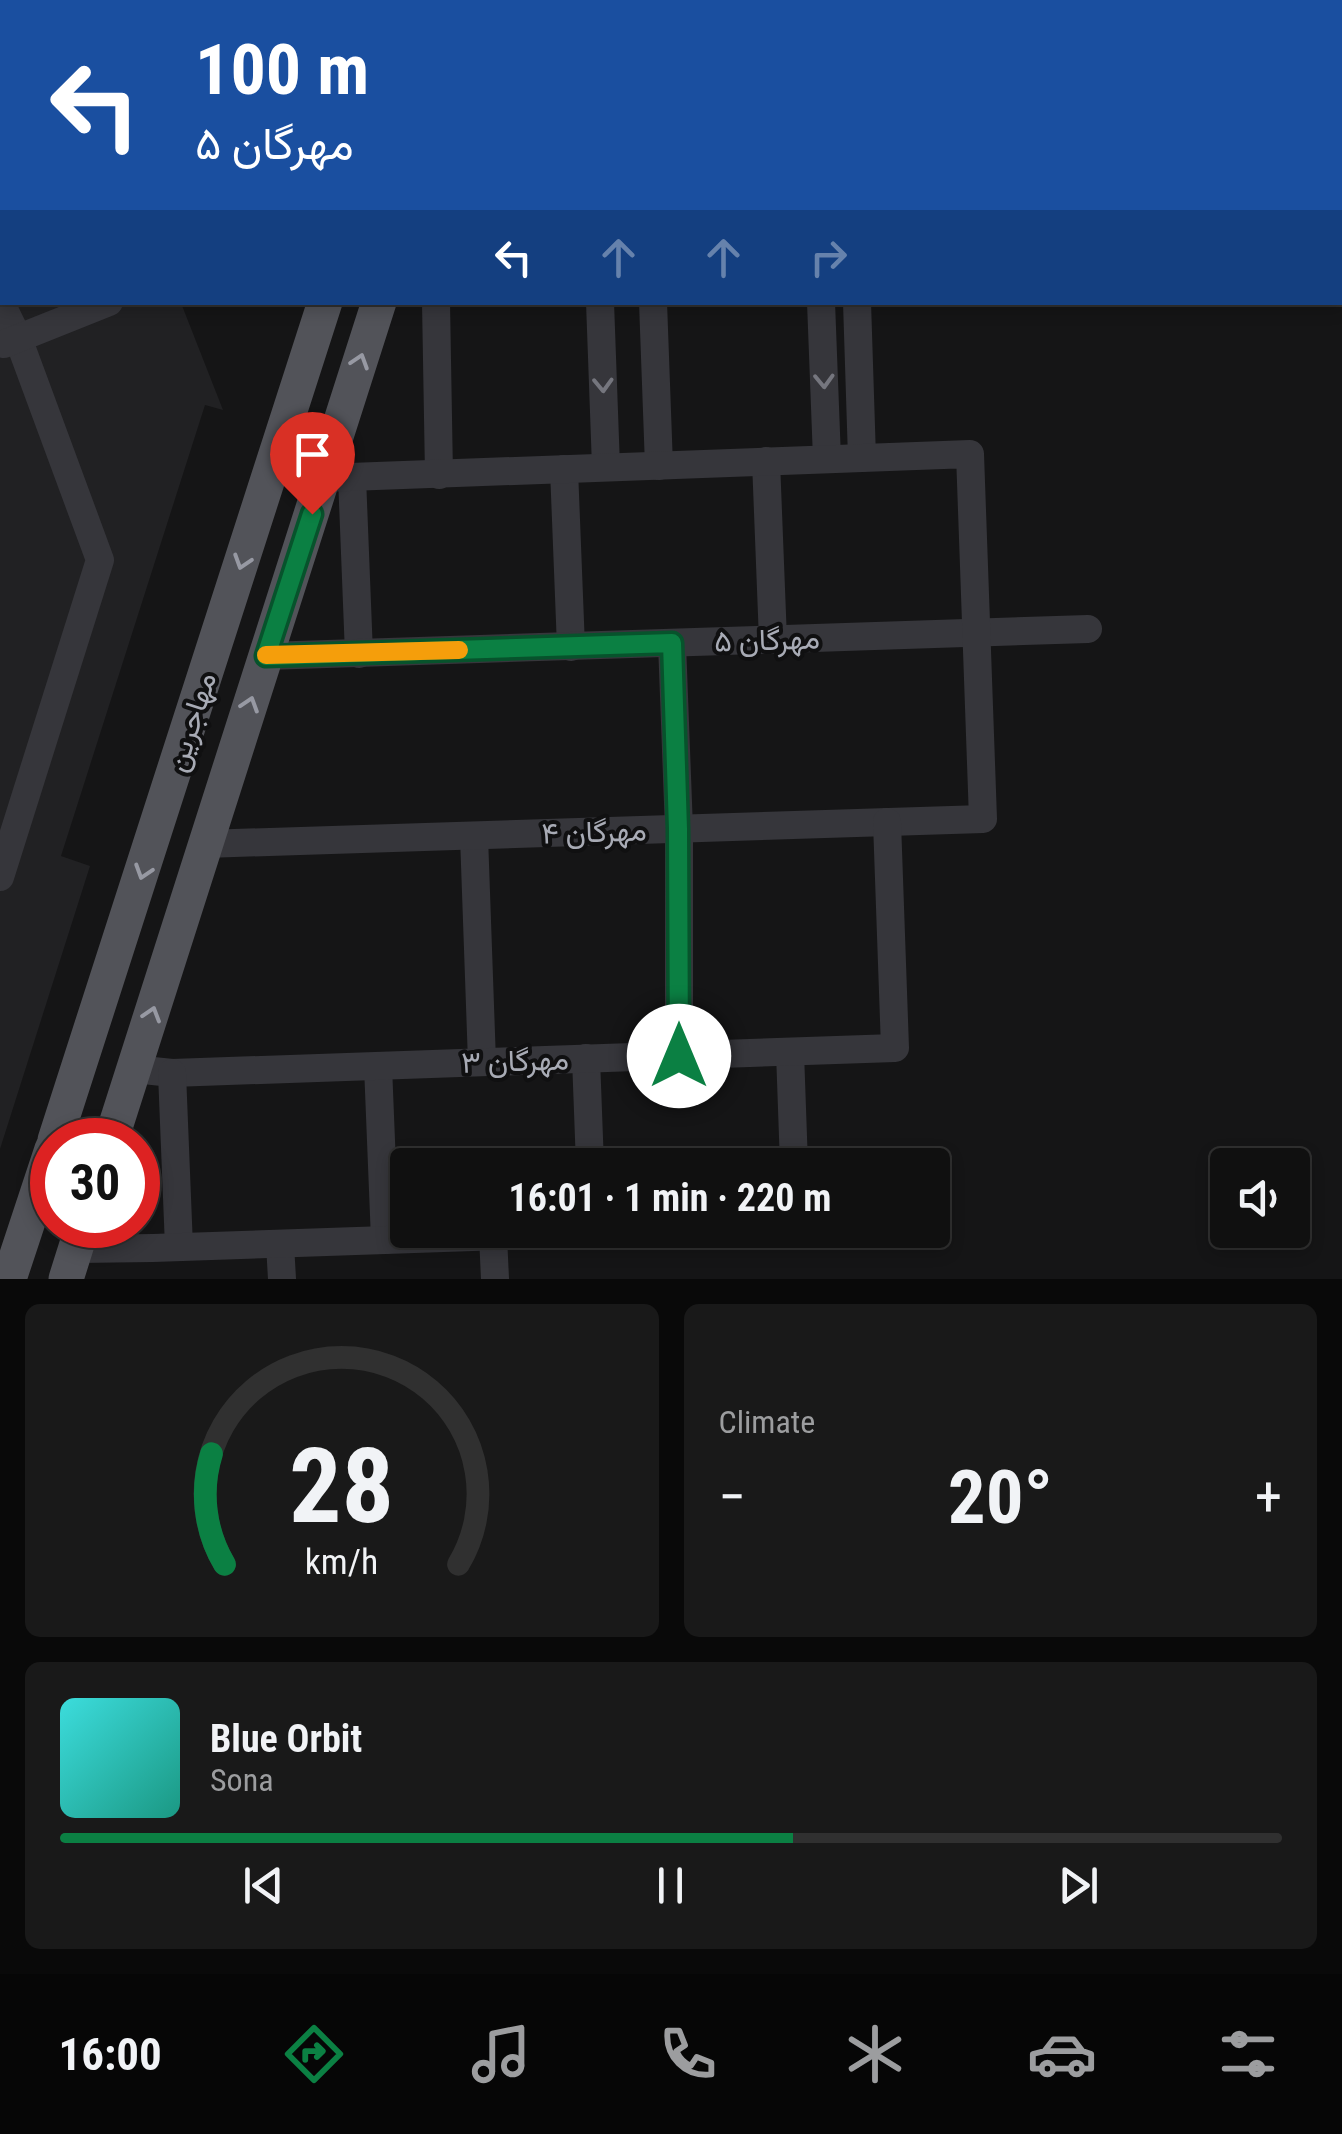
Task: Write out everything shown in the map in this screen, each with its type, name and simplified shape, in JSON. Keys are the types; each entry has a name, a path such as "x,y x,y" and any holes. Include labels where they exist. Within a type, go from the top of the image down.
{"main road":[{"name":"مهاجرین","path":"62,1118 324,305"},
{"name":"مهاجرین","path":"118,1118 266,656 338,478 378,305"},
{"path":"158,825 205,844"},
{"path":"84,1054 134,1069"},
{"path":"10,1279 30,1217"}],"street":[{"path":"0,876 100,560 9,342 1,305"},
{"path":"9,342 102,305"},
{"path":"436,305 440,475"},
{"path":"600,305 606,467"},
{"path":"653,305 659,466"},
{"path":"821,305 828,459"},
{"path":"856,305 862,458"},
{"path":"358,654 338,478 970,454 977,633"},
{"path":"766,462 773,640"},
{"path":"564,469 571,647"},
{"name":"مهرگان ۵","path":"266,656 1088,629"},
{"name":"مهرگان ۴","path":"205,844 984,819 977,633"},
{"path":"672,643 679,1056"},
{"name":"مهرگان ۳","path":"134,1069 172,1073 895,1048 887,822"},
{"path":"474,836 482,1062"},
{"path":"790,1052 793,1148"},
{"path":"586,1058 589,1148"},
{"path":"378,1066 385,1240"},
{"path":"172,1073 179,1247"},
{"path":"75,1251 390,1240"},
{"path":"280,1244 282,1279"},
{"path":"494,1248 495,1279"}],"shaded area":[{"path":"0,305 182,305 223,410 205,405 61,856 90,866 0,1149"}],"slow traffic":[{"path":"266,655 459,650"}],"route":[{"path":"312,514 266,656 672,643 679,1056"}]}
